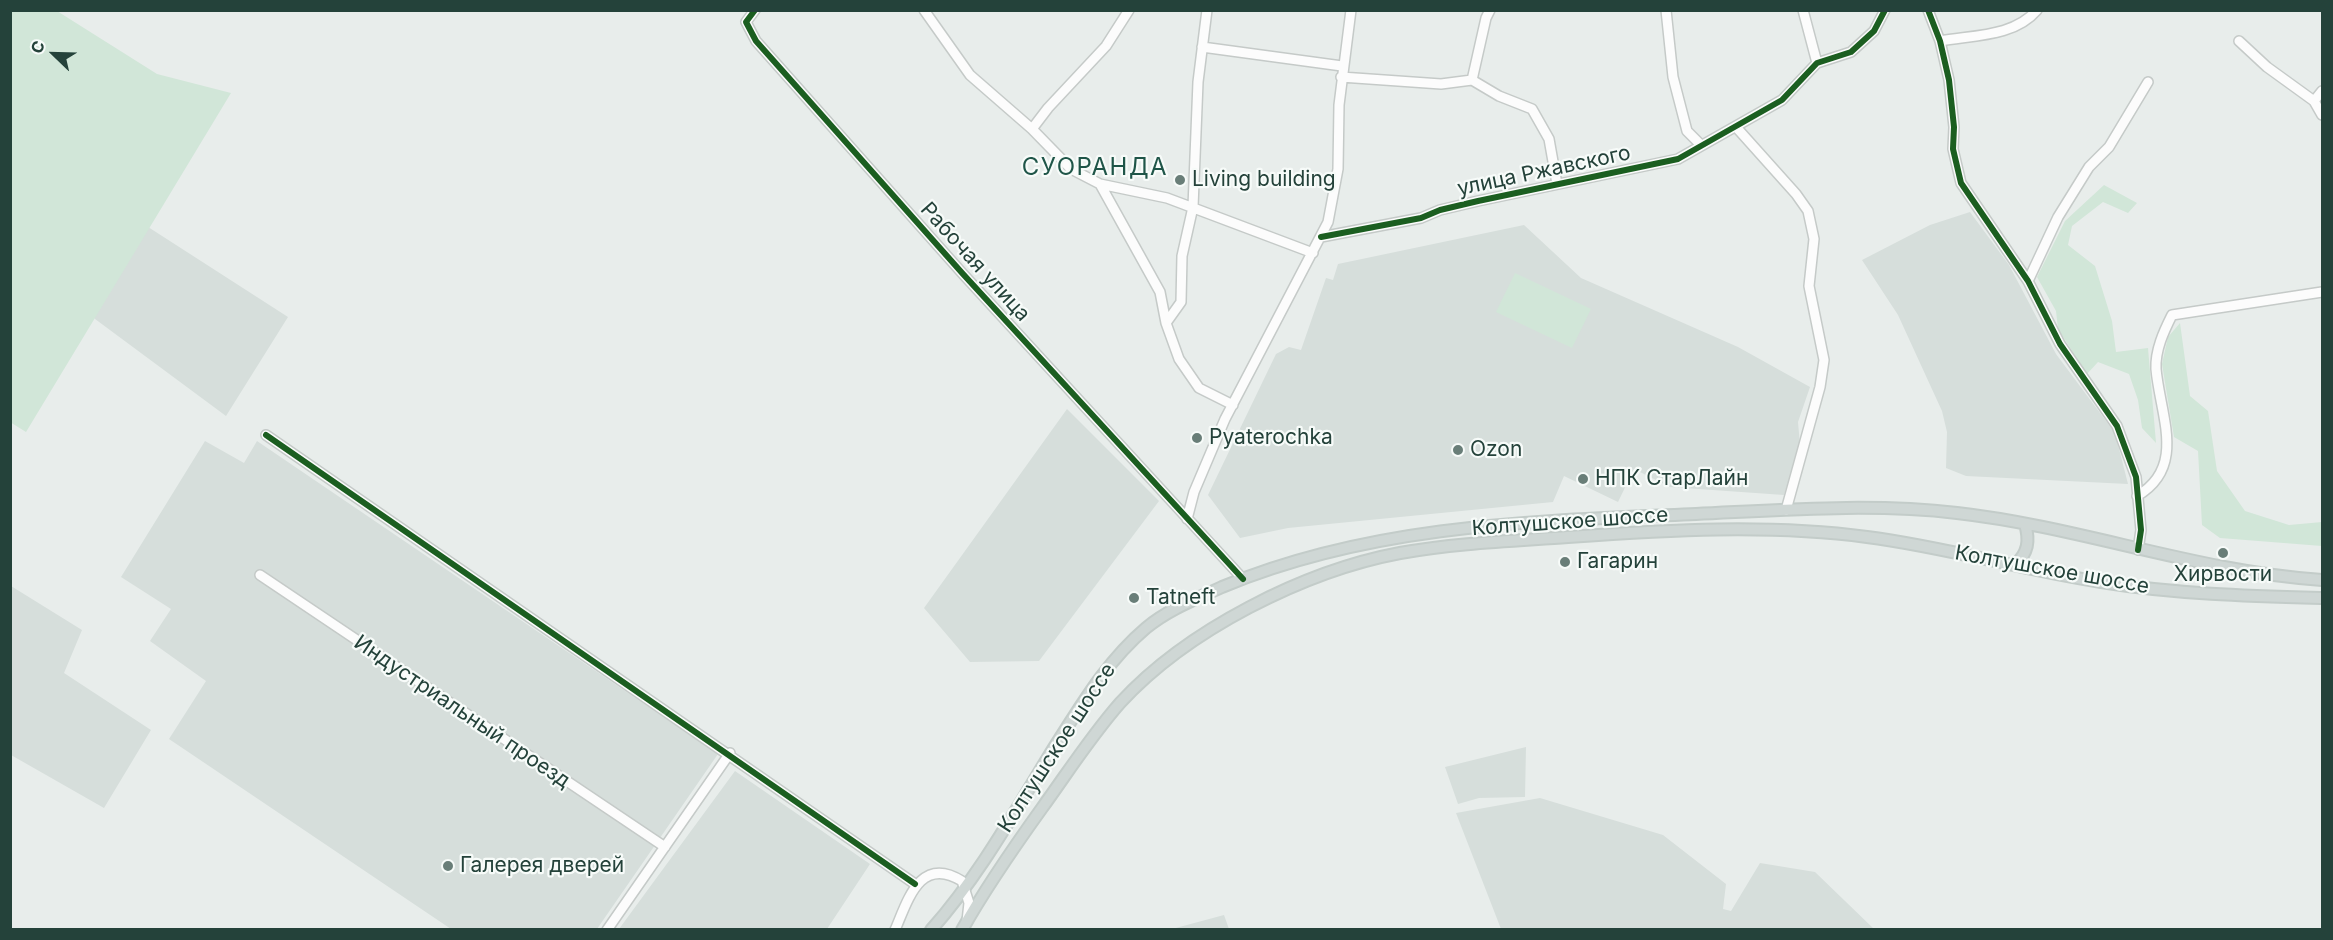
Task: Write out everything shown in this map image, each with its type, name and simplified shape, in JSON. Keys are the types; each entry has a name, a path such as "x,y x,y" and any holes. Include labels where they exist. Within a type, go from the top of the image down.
{"main road":[{"name":"Колтушское шоссе","path":"931,930 966,886 1081,705 1118,656 1149,625 1187,601 1315,554 1434,531 1555,520 1786,510 1925,510 2025,524 2257,574 2322,580"},
{"path":"2014,565 2023,557 2028,546 2025,524"},
{"name":"Колтушское шоссе","path":"965,925 1012,850 1096,732 1152,673 1210,631 1247,610 1299,585 1363,562 1401,553 1472,543 1703,530 1785,530 1869,537 2106,583 2157,589 2322,598"}],"street":[{"name":"Рабочая улица","path":"755,10 746,22 756,41 854,153 1243,579"},
{"path":"924,10 970,75 1032,129 1071,169 1100,184 1167,198 1313,253"},
{"path":"1032,129 1048,108 1106,46 1129,10"},
{"path":"1166,322 1181,302 1182,256 1193,207 1195,136 1206,10"},
{"path":"1187,519 1194,492 1233,405 1313,253 1332,208 1338,169 1342,66 1351,10"},
{"path":"1472,80 1490,10"},
{"path":"1666,10 1673,77 1687,131 1701,145"},
{"path":"1803,10 1817,63 1851,52 1864,41 1885,10"},
{"path":"1928,10 1940,41 1949,80 1954,127 1953,149 1961,183 2028,281 2060,344 2117,426 2136,477 2141,530 2138,550"},
{"path":"1940,41 2015,28 2027,22 2037,10"},
{"path":"2239,41 2267,67 2314,101 2322,115"},
{"path":"1202,47 1342,66"},
{"name":"улица Ржавского","path":"1321,237 1421,218 1453,207 1678,159 1782,100 1817,63"},
{"path":"1341,77 1441,84 1472,80 1499,96 1532,109 1549,139 1557,184"},
{"path":"2028,281 2058,218 2089,167 2109,147 2148,82"},
{"path":"2314,101 2322,91"},
{"path":"1736,127 1796,194 1808,211 1814,239 1809,286 1824,360 1820,387 1786,510"},
{"path":"1100,184 1160,291 1166,322 1179,359 1199,388 1233,405"},
{"path":"2137,496 2152,488 2166,466 2166,421 2156,366 2162,335 2172,315 2322,292"},
{"path":"266,435 730,753 915,884"},
{"name":"Индустриальный проезд","path":"260,575 665,847"},
{"path":"607,930 730,753"},
{"path":"895,930 915,884 930,875 943,875 954,876 966,886"},
{"name":"Колтушское шоссе","path":"965,925 969,903 966,886"}],"shaded area":[{"path":"1970,212 2009,265 2056,354 2115,433 2128,484 1966,476 1946,468 1947,432 1942,411 1898,315 1862,260 1930,225"},
{"path":"145,225 288,317 226,416 91,316"},
{"path":"1524,225 1581,278 1738,347 1810,387 1798,422 1800,445 1784,495 1670,487 1634,469 1618,502 1564,476 1553,502 1288,528 1240,538 1208,495 1276,354 1289,347 1301,350 1326,278 1333,280 1338,264"},
{"path":"1067,409 1159,501 1039,661 970,662 924,608"},
{"path":"205,441 244,463 257,441 718,754 597,929 451,929 169,739 206,681 150,641 171,609 121,577"},
{"path":"11,586 82,630 64,673 151,730 104,808 11,755"},
{"path":"1526,747 1525,797 1479,798 1458,804 1445,767"},
{"path":"735,771 870,864 827,929 619,929"},
{"path":"1540,798 1663,835 1726,884 1723,909 1731,911 1760,863 1815,872 1874,929 1501,929 1456,813"},
{"path":"1224,915 1229,929 1172,929"}],"green space":[{"path":"10,11 57,11 157,74 231,93 26,432 10,422"},
{"path":"2104,185 2137,203 2128,213 2103,202 2072,226 2068,245 2095,266 2112,321 2116,352 2148,348 2156,443 2142,428 2138,400 2129,374 2098,362 2087,374 2058,329 2056,311 2037,277 2065,221"},
{"path":"1515,273 1591,309 1572,348 1496,312"},
{"path":"2180,323 2190,396 2208,411 2217,471 2245,511 2289,525 2322,522 2322,546 2220,538 2202,525 2198,451 2174,437 2162,364 2168,337"}],"cycle path":[{"path":"755,10 746,22 756,41 963,274 1243,579"},
{"path":"1321,237 1421,218 1440,210 1478,201 1678,159 1782,100 1817,63 1851,52 1874,31 1885,10"},
{"path":"1928,10 1940,41 1949,80 1954,127 1953,149 1961,183 2028,281 2060,344 2117,426 2136,477 2141,530 2138,550"},
{"path":"266,435 915,884"}],"place":[{"name":"Living building","path":"1180,180"},
{"name":"Pyaterochka","path":"1197,438"},
{"name":"Ozon","path":"1458,450"},
{"name":"НПК СтарЛайн","path":"1583,479"},
{"name":"Хирвости","path":"2223,553"},
{"name":"Гагарин","path":"1565,562"},
{"name":"Tatneft","path":"1134,598"},
{"name":"Галерея дверей","path":"448,866"}],"district":[{"name":"СУОРАНДА","path":"1095,168"}]}
